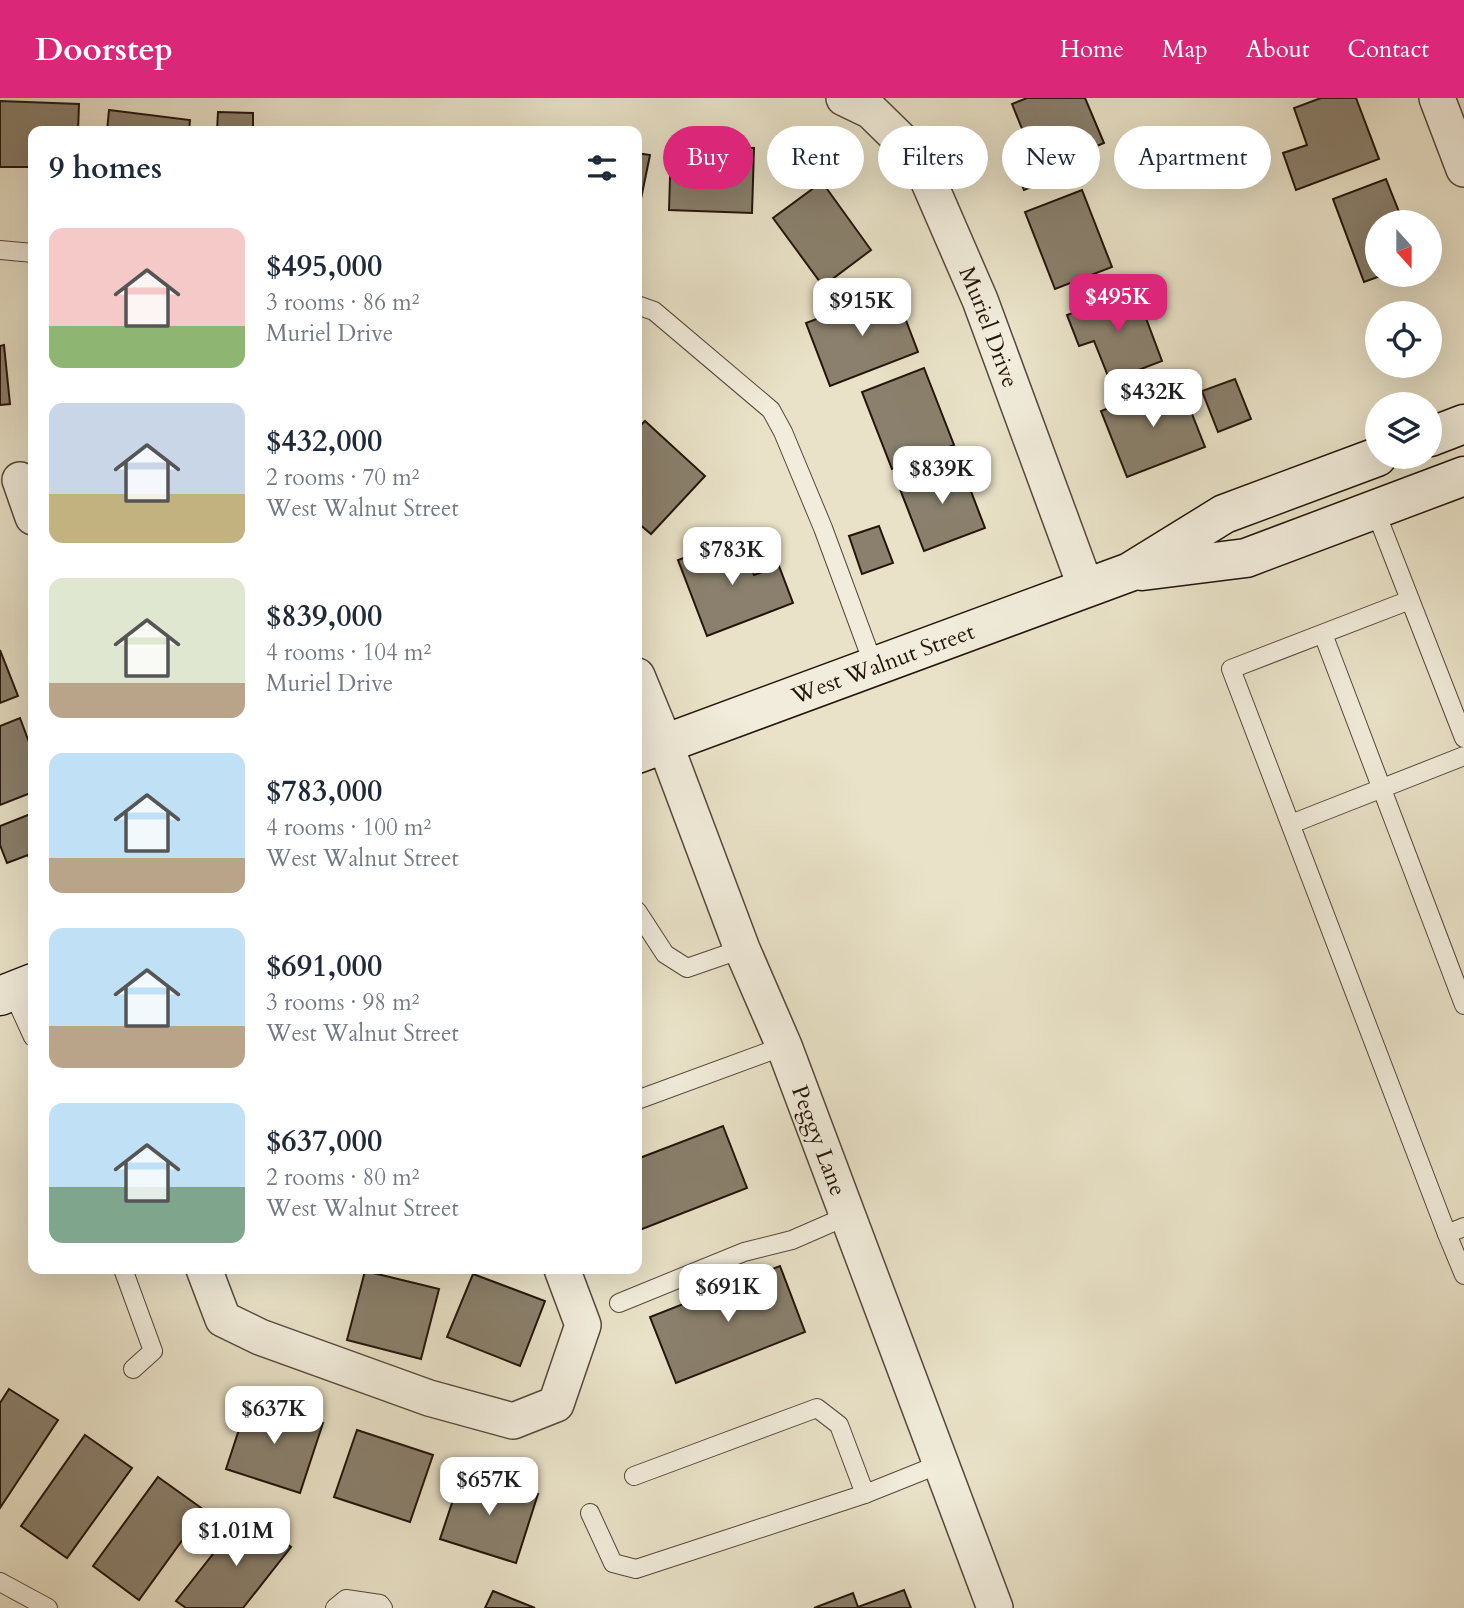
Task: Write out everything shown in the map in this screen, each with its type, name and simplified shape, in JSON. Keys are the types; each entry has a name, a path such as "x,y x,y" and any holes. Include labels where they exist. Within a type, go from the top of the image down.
{"main road":[{"path":"1442,432 1464,424"},
{"name":"West Walnut Street","path":"651,749 1130,572 1224,514 1365,461"},
{"name":"West Walnut Street","path":"1130,572 1246,558 1464,476"}],"street":[{"name":"Muriel Drive","path":"844,98 871,111 918,157 980,300 1086,588"},
{"path":"1437,98 1464,169"},
{"path":"18,481 28,505"},
{"name":"Peggy Lane","path":"642,702 651,749 784,1046 995,1608"},
{"path":"206,1274 223,1319 260,1337 429,1398 513,1420 556,1404 583,1325 564,1274"}],"lane":[{"path":"0,250 28,253"},
{"path":"642,307 654,311 771,411 783,432 823,528 874,666"},
{"path":"1375,510 1464,738"},
{"path":"1410,600 1231,669 1290,824 1456,1230 1464,1275"},
{"path":"1322,634 1464,1005"},
{"path":"1290,824 1464,756"},
{"path":"642,919 665,954 687,968 742,948"},
{"path":"15,990 28,1024"},
{"path":"642,1098 784,1046"},
{"path":"619,1303 744,1252 792,1240 847,1216"},
{"path":"126,1274 153,1351 133,1369"},
{"path":"634,1476 817,1408 839,1424 865,1494"},
{"path":"590,1513 613,1563 636,1569 865,1494 940,1464"},
{"path":"0,1581 48,1608"},
{"path":"335,1608 346,1599 380,1604 383,1608"}],"building":[{"path":"1027,98 1085,98 1097,126 1021,126 1012,104"},
{"path":"1321,98 1356,98 1379,159 1296,190 1283,153 1307,145 1294,108"},
{"path":"0,101 79,104 78,126 28,126 28,167 0,167"},
{"path":"109,110 190,120 189,126 107,126"},
{"path":"218,112 253,113 253,126 217,126"},
{"path":"642,154 650,155 642,194"},
{"path":"1386,179 1398,210 1365,210 1365,282 1364,282 1333,199"},
{"path":"670,189 753,189 752,213 669,210"},
{"path":"812,189 827,189 871,250 823,286 773,218"},
{"path":"1082,190 1112,267 1055,289 1025,212"},
{"path":"894,289 918,352 830,386 806,323"},
{"path":"1135,289 1162,361 1110,381 1094,341 1079,346 1067,315"},
{"path":"4,345 10,404 0,405 0,346"},
{"path":"924,368 954,445 892,469 862,392"},
{"path":"1235,379 1251,419 1218,432 1202,391"},
{"path":"1179,381 1205,447 1127,477 1101,411"},
{"path":"645,421 705,476 651,534 642,526 642,424"},
{"path":"959,460 985,528 924,551 898,484"},
{"path":"879,526 893,563 862,574 849,536"},
{"path":"740,537 754,575 779,566 793,603 707,636 678,560"},
{"path":"0,650 18,696 0,703"},
{"path":"20,718 28,740 28,794 0,805 0,726"},
{"path":"28,815 28,855 7,863 0,845 0,826"},
{"path":"723,1126 747,1188 642,1229 642,1157"},
{"path":"780,1266 805,1332 676,1383 650,1317"},
{"path":"364,1274 377,1274 439,1289 421,1359 347,1340"},
{"path":"473,1274 545,1301 520,1366 447,1337"},
{"path":"9,1389 58,1420 0,1508 0,1403"},
{"path":"249,1399 323,1423 300,1493 226,1469"},
{"path":"357,1430 433,1455 410,1522 334,1497"},
{"path":"85,1435 132,1468 67,1558 21,1526"},
{"path":"463,1470 538,1494 516,1563 440,1539"},
{"path":"158,1477 204,1510 139,1600 93,1566"},
{"path":"246,1512 291,1547 243,1608 186,1608 176,1601"},
{"path":"904,1590 911,1608 814,1608 853,1593 858,1607"},
{"path":"493,1591 535,1608 485,1608"}]}
